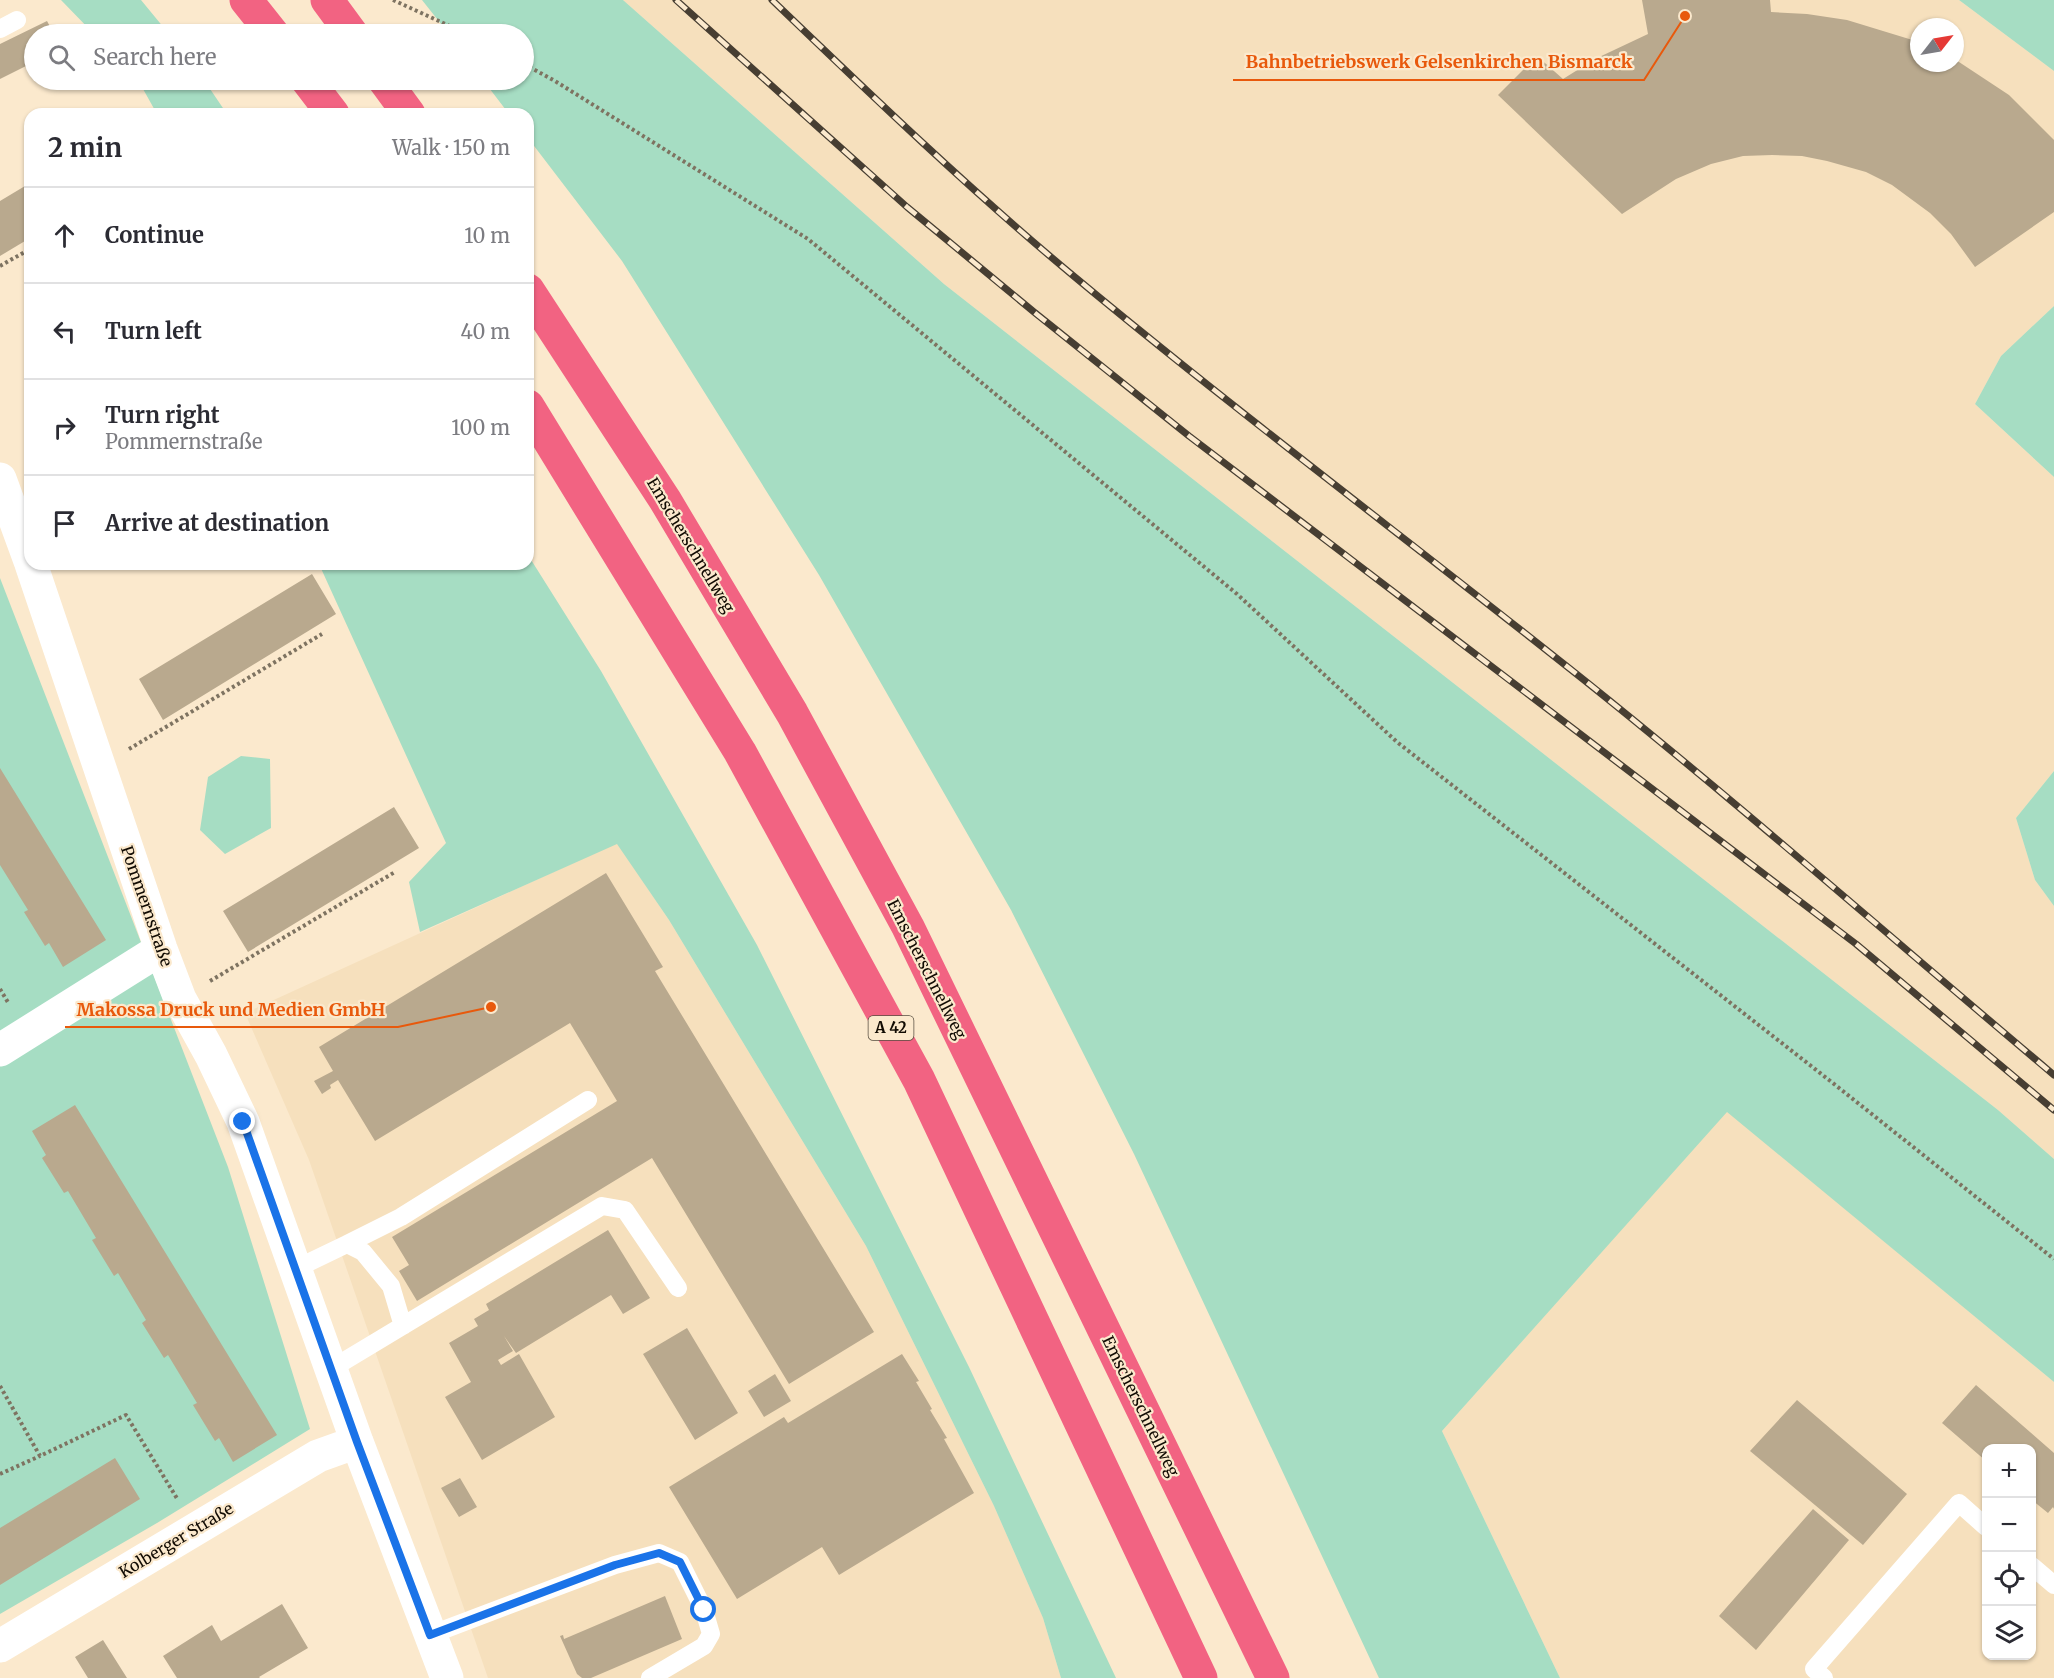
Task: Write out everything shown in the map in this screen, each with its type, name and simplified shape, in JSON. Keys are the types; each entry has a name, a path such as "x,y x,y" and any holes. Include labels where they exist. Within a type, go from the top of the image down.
{"highway":[{"path":"246,0 265,24"},
{"path":"327,0 345,24"},
{"path":"315,90 328,108"},
{"path":"391,90 405,108"},
{"name":"Emscherschnellweg","path":"534,299 665,500 792,713 897,907 1274,1678"},
{"name":"A 42","path":"534,416 740,752 919,1080 1201,1678"}],"street":[{"name":"Pommernstraße","path":"0,479 24,543"},
{"name":"Pommernstraße","path":"34,570 161,949 180,999 211,1055 243,1122 357,1442 447,1678"},
{"path":"0,1050 161,949"},
{"name":"Kolberger Straße","path":"0,1646 318,1456 357,1442"}],"lane":[{"path":"0,29 17,20"},
{"path":"295,1269 400,1217 588,1100"},
{"path":"331,1369 602,1206 625,1210 678,1288"},
{"path":"347,1244 363,1252 391,1286 403,1326"},
{"path":"1824,1678 1814,1669 1959,1503 1982,1523"},
{"path":"430,1635 615,1565 659,1553 680,1562 704,1610 711,1634 704,1646 650,1678"},
{"path":"2036,1570 2054,1585"}],"path":[{"path":"393,0 447,24"},
{"path":"534,69 808,239 1237,594 1397,742 2054,1259"},
{"path":"0,266 24,252"},
{"path":"101,766 322,634"},
{"path":"180,999 395,872"},
{"path":"0,1386 40,1456"},
{"path":"0,1474 126,1415 195,1529"}],"shaded area":[{"path":"623,0 1959,0 2054,71 2054,306 2001,356 1975,404 2054,477 2054,771 2016,818 2035,880 2054,906 2054,1159 1998,1110 944,284"},
{"path":"617,843 669,920 866,1246 994,1506 1043,1618 1061,1678 488,1678 309,1160 245,1013"},
{"path":"1727,1111 2054,1382 2054,1678 1560,1678 1442,1431"}],"green space":[{"path":"61,0 141,0 161,24 84,24"},
{"path":"422,0 623,0 944,284 1998,1110 2054,1159 2054,1382 1727,1112 1442,1431 1560,1678 1379,1678 1134,1154 1011,910 819,575 622,261 534,146 534,108 504,108 491,90 534,90 534,24 441,24"},
{"path":"1959,0 2054,0 2054,71"},
{"path":"144,90 211,90 223,108 154,108"},
{"path":"2054,306 2054,477 1975,404 2001,356"},
{"path":"534,565 601,671 757,945 969,1367 1116,1678 1061,1678 1043,1618 994,1506 866,1246 669,920 617,844 420,932 409,882 446,843 322,570 534,570"},
{"path":"0,578 228,1167 310,1429 157,1523 0,1614"},
{"path":"241,756 270,759 271,828 225,854 200,830 208,777"},
{"path":"2054,771 2054,906 2035,880 2016,818"}],"building":[{"path":"1642,0 1770,0 1771,12 1847,20 1910,39 1910,72 1964,72 1964,65 2009,95 2054,140 2054,212 1975,267 1951,234 1930,213 1892,185 1866,172 1827,161 1802,156 1772,155 1743,156 1711,164 1676,179 1622,214 1498,95 1537,56 1563,79 1595,59 1648,34"},
{"path":"24,32 24,67 0,79 0,44"},
{"path":"24,187 24,242 0,256 0,201"},
{"path":"312,574 336,614 163,720 139,679"},
{"path":"0,768 106,940 63,967 49,943 45,946 24,912 28,910 0,865"},
{"path":"394,807 419,848 248,952 223,911"},
{"path":"606,873 663,967 655,971 874,1332 789,1384 652,1158 417,1301 399,1271 409,1265 392,1237 617,1101 570,1023 375,1141 338,1080 322,1094 314,1081 333,1071 319,1047"},
{"path":"75,1105 277,1435 233,1462 219,1438 215,1441 193,1405 197,1403 168,1355 164,1358 142,1323 146,1320 118,1273 114,1276 92,1240 96,1238 68,1191 64,1193 42,1158 46,1155 32,1131"},
{"path":"608,1230 650,1298 623,1314 611,1295 516,1353 504,1336 513,1351 498,1360 501,1365 519,1354 555,1417 482,1460 445,1397 471,1382 449,1343 478,1326 474,1319 489,1310 486,1304"},
{"path":"687,1328 738,1413 695,1440 643,1354"},
{"path":"902,1354 919,1381 916,1382 974,1493 839,1575 822,1547 737,1599 669,1487 784,1417 788,1423"},
{"path":"775,1374 791,1401 764,1417 748,1391"},
{"path":"1976,1385 2054,1453 2054,1509 2053,1507 2048,1513 2036,1503 2036,1444 1982,1444 1982,1458 1942,1423"},
{"path":"1797,1400 1907,1494 1863,1545 1750,1451"},
{"path":"115,1458 140,1499 0,1585 0,1528"},
{"path":"460,1478 477,1507 459,1517 441,1488"},
{"path":"1813,1509 1849,1540 1756,1650 1719,1616"},
{"path":"665,1596 682,1639 591,1678 582,1678 577,1674 560,1636 563,1635 564,1639"},
{"path":"282,1604 308,1648 260,1678 177,1678 163,1656 212,1625 221,1641"},
{"path":"103,1640 127,1678 88,1678 75,1657"}],"railway":[{"path":"676,0 907,207 1034,312 1189,436 1856,944 2054,1110"},
{"path":"772,0 959,176 1076,278 1644,728 2054,1075"}],"place":[{"name":"Bahnbetriebswerk Gelsenkirchen Bismarck","path":"1685,16"},
{"name":"Makossa Druck und Medien GmbH","path":"491,1007"}],"route":[{"path":"243,1122 357,1442 430,1635 615,1565 659,1553 680,1562 704,1610"}]}
